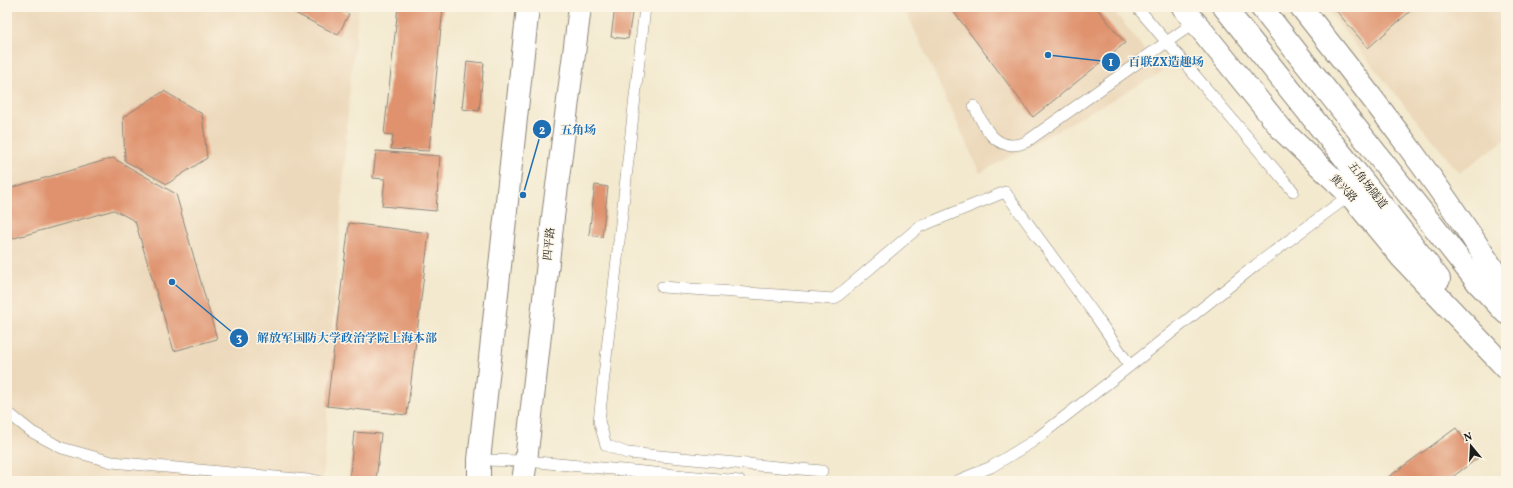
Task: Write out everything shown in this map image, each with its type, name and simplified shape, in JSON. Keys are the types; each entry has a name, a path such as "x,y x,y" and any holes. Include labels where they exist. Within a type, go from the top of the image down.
{"main road":[{"path":"478,481 479,460 528,7"},
{"name":"四平路","path":"524,471 553,217 580,7"},
{"name":"五角场隧道","path":"1224,7 1371,191 1506,368"},
{"path":"1261,7 1478,283 1506,313"},
{"path":"1301,7 1378,104 1486,258 1506,290"},
{"name":"黄兴路","path":"1189,14 1283,131 1350,195 1402,258 1506,368"}],"lane":[{"path":"645,7 599,422 606,445 627,453 822,471"},
{"path":"1137,7 1293,191"},
{"path":"974,106 984,127 997,140 1008,145 1017,145 1026,142 1167,42 1189,14"},
{"path":"662,287 834,299 919,227 1005,192 1095,315 1130,366"},
{"path":"957,481 991,467 1032,442 1256,265 1350,195"},
{"path":"7,412 32,432 62,448 112,462 318,481"},
{"path":"479,460 524,471 740,481"}],"shaded area":[{"path":"7,7 359,7 350,82 323,481 7,481"},
{"path":"904,7 1111,7 1162,72 980,173"},
{"path":"1325,7 1506,7 1506,139 1459,173"}],"building":[{"path":"283,7 335,7 349,14 338,35"},
{"path":"398,7 443,7 429,151 391,149 393,135 384,134"},
{"path":"615,7 633,7 628,39 611,37"},
{"path":"950,7 1096,7 1125,43 1033,117"},
{"path":"1333,7 1415,7 1368,48"},
{"path":"467,61 484,63 479,111 462,109"},
{"path":"164,91 202,114 207,158 167,184 125,161 123,117"},
{"path":"376,151 440,156 436,211 382,206 385,179 373,178"},
{"path":"113,158 176,194 217,339 174,351 135,221 114,210 7,240 7,189"},
{"path":"595,185 608,187 602,237 589,235"},
{"path":"349,223 429,233 407,415 327,406"},
{"path":"1456,428 1478,458 1447,481 1383,481"},
{"path":"354,432 381,434 376,481 349,481"}],"place":[{"name":"百联ZX造趣场","path":"1048,55"},
{"name":"五角场","path":"523,195"},
{"name":"解放军国防大学政治学院上海本部","path":"172,282"}]}
